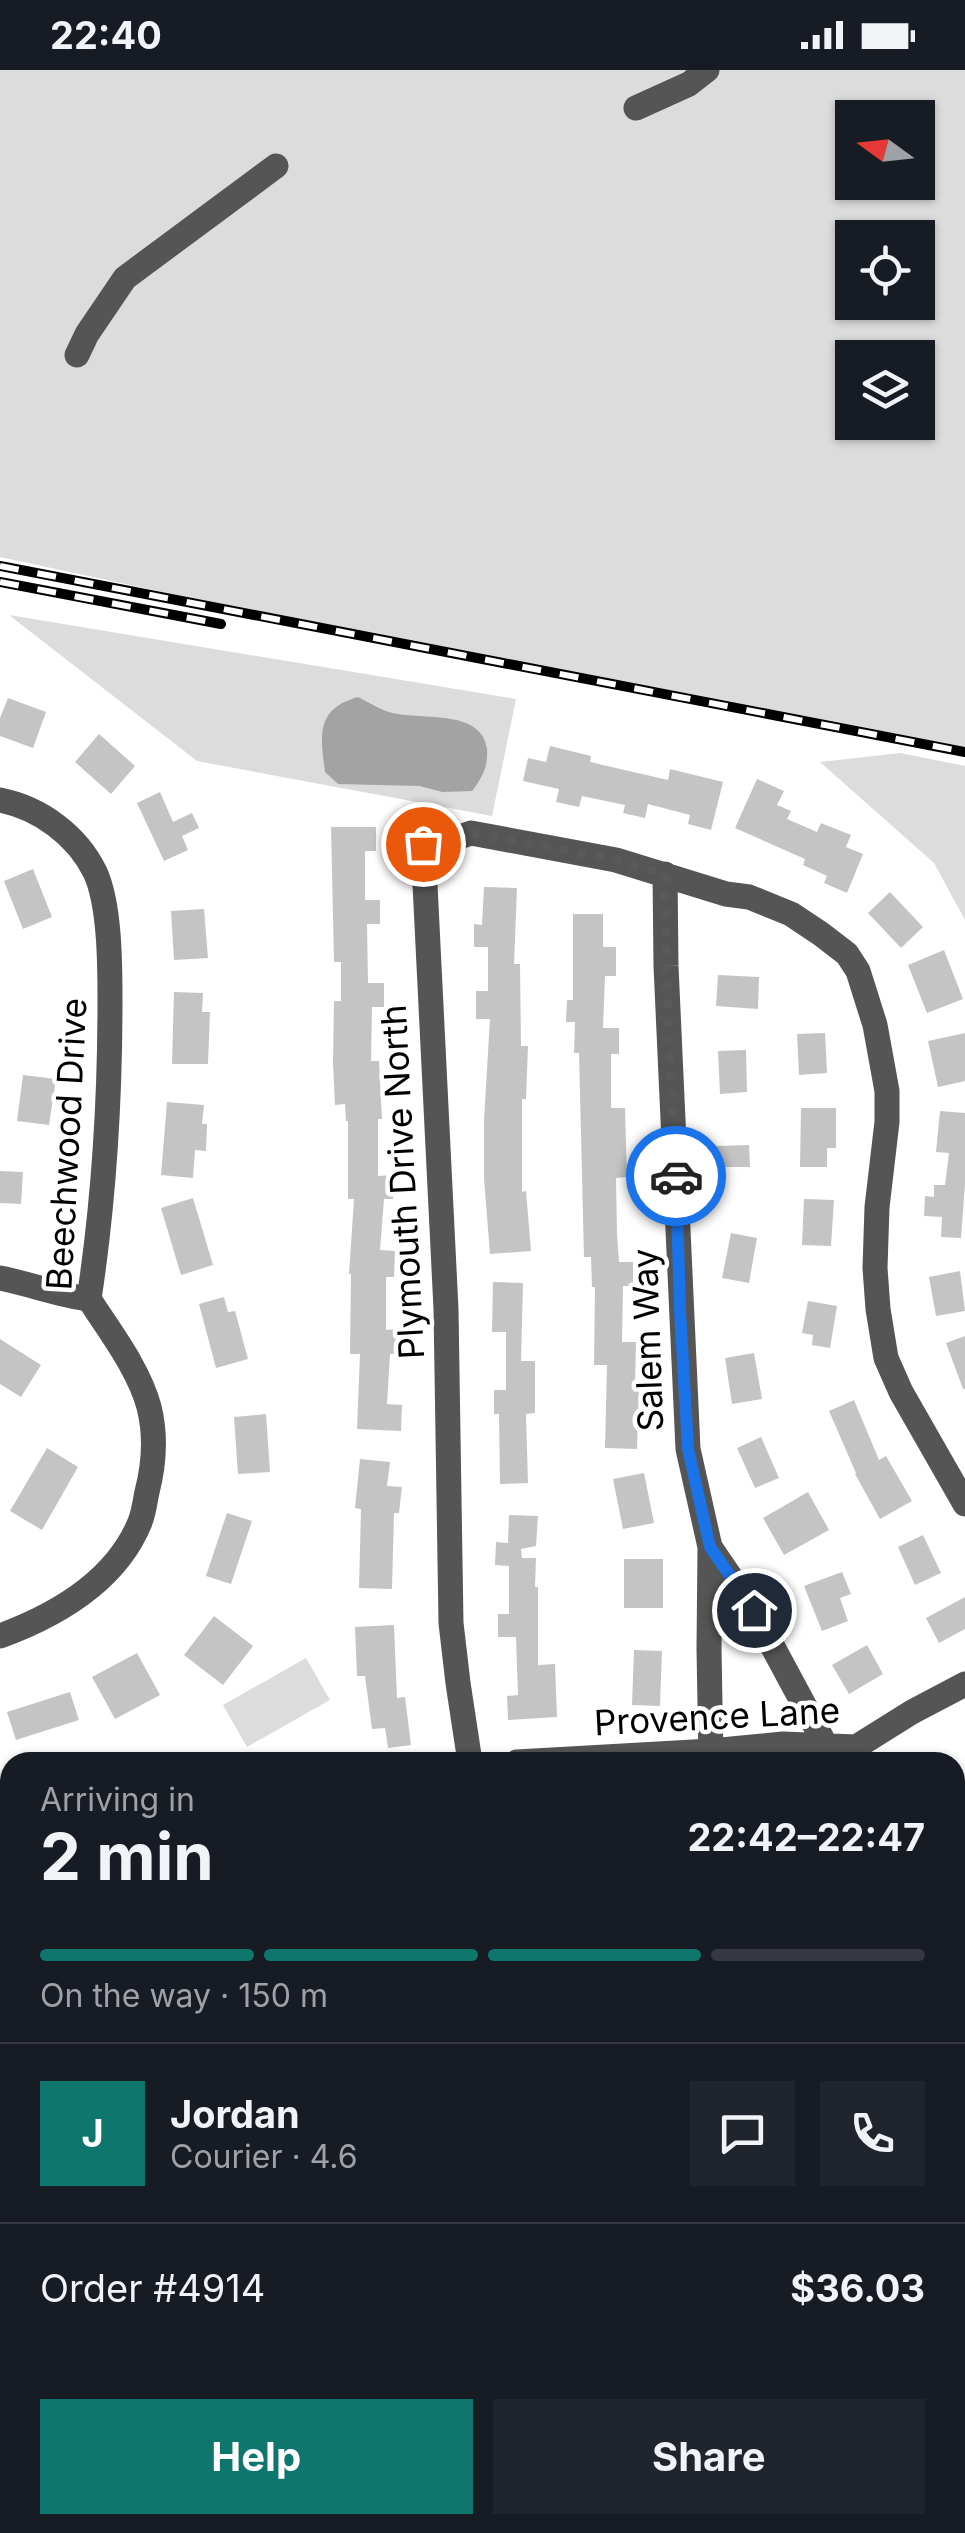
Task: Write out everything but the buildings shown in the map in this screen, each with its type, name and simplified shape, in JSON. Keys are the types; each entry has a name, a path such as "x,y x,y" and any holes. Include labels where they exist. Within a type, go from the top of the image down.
{"street":[{"path":"636,108 689,84 707,70"},
{"path":"76,355 126,278 276,166"},
{"name":"Beechwood Drive","path":"0,800 36,811 65,833 90,863 102,895 110,960 110,1092 89,1299 132,1368 149,1405 152,1430 152,1469 140,1521 127,1546 76,1600 38,1622 0,1636"},
{"name":"Plymouth Drive North","path":"468,1752 452,1623 446,1309 423,844 472,833 616,860 665,874"},
{"path":"665,874 726,894 749,897 791,914 847,954 858,971 876,1025 887,1091 875,1268 886,1358 965,1504"},
{"name":"Salem Way","path":"665,874 688,1449 710,1547 754,1610 833,1752"},
{"path":"0,1278 89,1299"},
{"path":"710,1547 711,1752"},
{"name":"Provence Lane","path":"838,1752 856,1747 965,1684"},
{"name":"Provence Lane","path":"739,1752 783,1744 828,1752"}],"shaded area":[{"path":"0,70 965,70 965,752 408,645 0,557"},
{"path":"9,615 516,699 492,816 197,761","holes":["358,697 389,712 414,717 442,792 419,786"]},
{"path":"358,697 393,713 449,719 474,727 483,736 487,755 484,771 472,791 338,784 325,772 324,725 334,708"},
{"path":"900,753 965,766 965,920 934,863 820,762"},
{"path":"306,1658 330,1700 247,1747 223,1705"}],"railway":[{"path":"0,566 965,752"},
{"path":"0,582 221,624"}],"way so far":[{"path":"423,844 472,833 616,860 665,874 676,1176"}],"route":[{"path":"676,1176 688,1449 710,1547 754,1610"}]}
